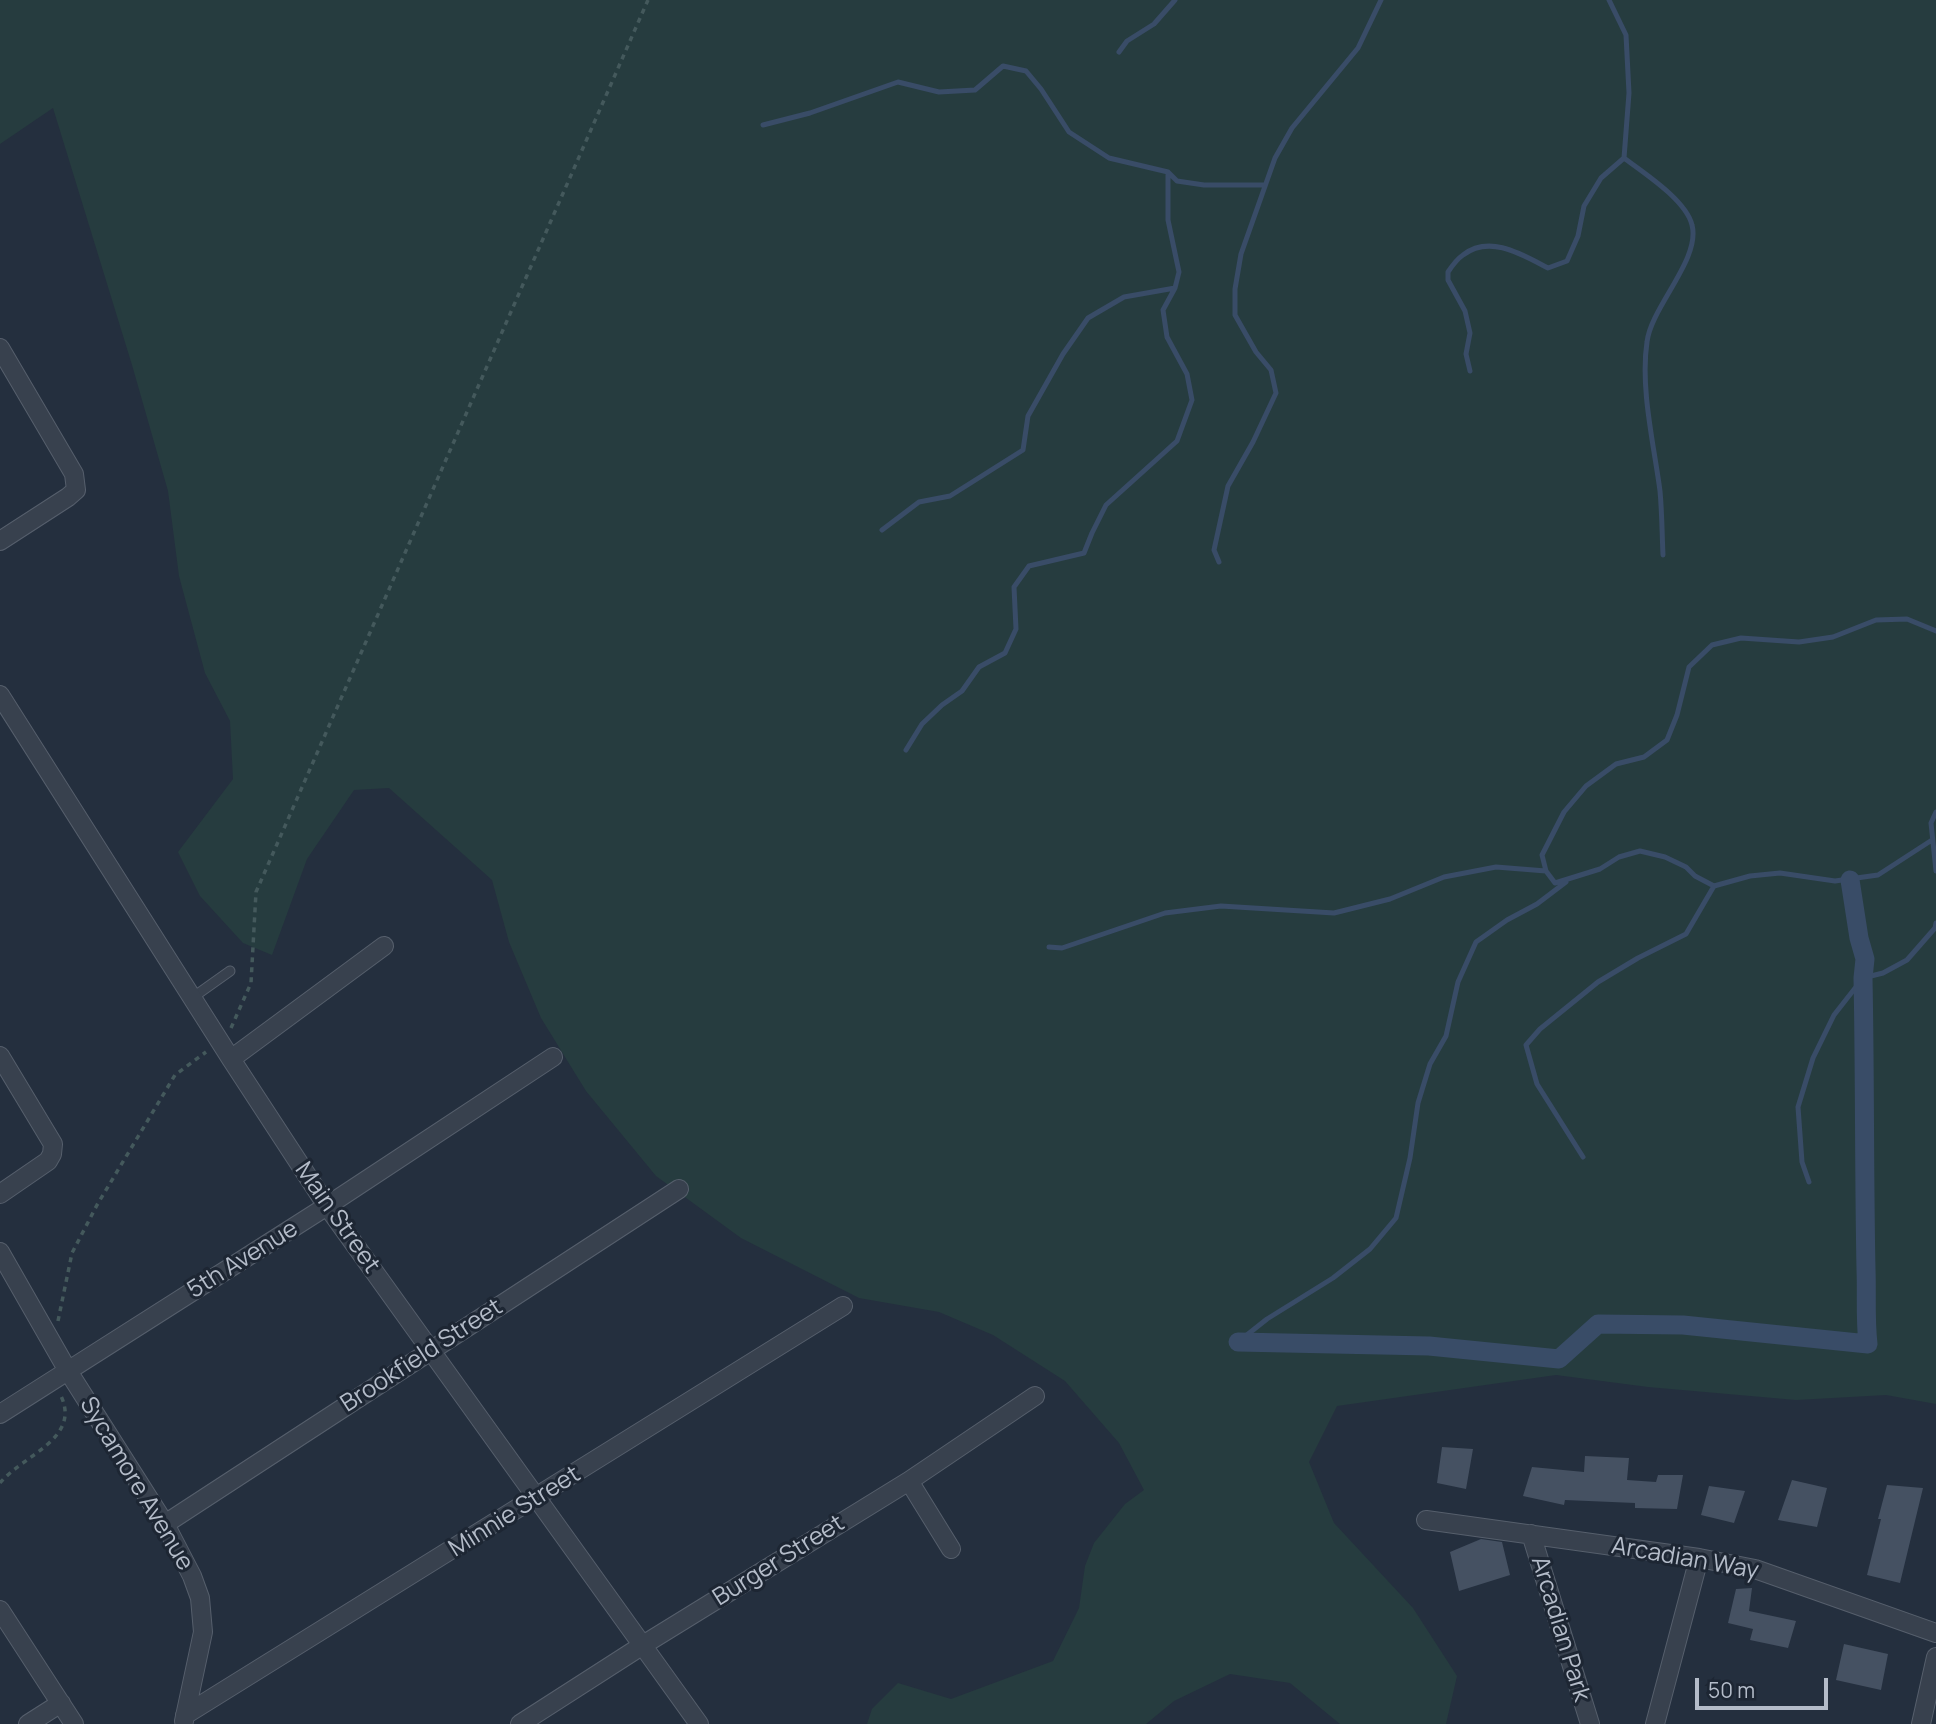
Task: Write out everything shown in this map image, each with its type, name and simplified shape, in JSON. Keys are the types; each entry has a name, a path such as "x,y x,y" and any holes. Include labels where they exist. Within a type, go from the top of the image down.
{"street":[{"path":"0,348 74,474 76,490 0,541"},
{"name":"Main Street","path":"0,695 327,1206 699,1724"},
{"path":"231,1059 384,946"},
{"path":"0,1056 53,1144 48,1161 0,1194"},
{"name":"5th Avenue","path":"0,1414 327,1206 554,1057"},
{"name":"Brookfield Street","path":"165,1524 679,1189"},
{"name":"Sycamore Avenue","path":"0,1252 51,1341 61,1375 165,1524 192,1576 200,1598 203,1632 184,1720"},
{"name":"Minnie Street","path":"184,1720 843,1306"},
{"name":"Burger Street","path":"520,1724 909,1481 1035,1396"},
{"path":"909,1481 951,1549"},
{"name":"Arcadian Way","path":"1426,1520 1699,1558 1755,1569 1936,1633"},
{"name":"Arcadian Park","path":"1531,1534 1590,1724"},
{"path":"1655,1724 1699,1558"},
{"path":"0,1610 74,1724"},
{"path":"1921,1724 1936,1657"},
{"path":"28,1724 61,1703"}],"lane":[{"path":"192,998 230,971"}],"path":[{"path":"51,1341 56,1331 72,1253 97,1205 175,1075 229,1034 251,983 256,892 648,0"},
{"path":"0,1483 10,1471 59,1435 66,1419 61,1375"}],"green space":[{"path":"0,0 1936,0 1936,1404 1886,1395 1796,1400 1648,1387 1556,1375 1337,1406 1309,1462 1334,1523 1413,1608 1457,1676 1446,1724 1340,1724 1290,1683 1230,1674 1174,1701 1146,1724 867,1724 872,1709 898,1683 951,1699 1053,1661 1079,1608 1085,1566 1094,1543 1125,1504 1144,1490 1119,1443 1065,1381 993,1335 939,1312 859,1298 741,1238 656,1176 586,1091 541,1018 509,942 492,880 389,788 354,790 307,859 272,955 243,943 200,896 178,852 233,779 230,721 205,673 179,576 168,491 53,108 0,144"}],"building":[{"path":"1442,1447 1473,1449 1466,1489 1437,1483"},
{"path":"1585,1456 1629,1458 1627,1480 1656,1482 1658,1475 1683,1475 1677,1509 1635,1508 1635,1503 1565,1500 1564,1505 1523,1496 1532,1467 1584,1472"},
{"path":"1792,1480 1827,1488 1817,1527 1778,1520"},
{"path":"1887,1485 1923,1488 1900,1583 1867,1575"},
{"path":"1709,1486 1745,1491 1734,1523 1701,1515"},
{"path":"1481,1539 1502,1542 1510,1575 1459,1591 1450,1552"},
{"path":"1752,1588 1749,1611 1796,1621 1788,1648 1750,1640 1753,1629 1728,1623 1736,1589"},
{"path":"1844,1644 1888,1654 1881,1690 1836,1680"}],"waterway":[{"path":"1119,52 1127,41 1154,24 1175,0"},
{"path":"1219,562 1214,550 1228,486 1276,393 1271,370 1256,352 1235,315 1235,289 1241,254 1275,158 1292,128 1358,48 1381,0"},
{"path":"1470,371 1466,354 1470,333 1465,311 1448,280 1451,267 1463,255 1484,246 1506,249 1548,268 1567,261 1578,236 1584,206 1601,178 1624,158 1629,93 1626,35 1609,0"},
{"path":"763,125 810,113 898,82 939,92 975,90 1003,66 1026,71 1069,132 1109,158 1168,172 1177,181 1204,185 1265,185"},
{"path":"1624,158 1673,197 1682,206 1692,225 1693,238 1689,253 1650,328 1645,360 1646,397 1660,491 1663,555"},
{"path":"906,750 922,724 962,691 979,667 1005,653 1016,629 1014,587 1029,566 1084,553 1106,505 1177,441 1192,400 1187,374 1167,337 1163,310 1175,288 1179,272 1168,220 1168,172"},
{"path":"882,530 919,502 950,496 1023,450 1028,416 1063,354 1088,318 1124,297 1175,288"},
{"path":"1932,840 1878,875 1835,881 1780,873 1750,876 1714,886 1665,857 1640,851 1619,857 1600,869 1555,883 1546,871 1542,855 1564,812 1586,786 1616,764 1644,757 1667,740 1677,715 1689,667 1712,645 1741,638 1799,642 1833,637 1876,620 1907,619 1936,631"},
{"path":"1936,812 1931,823 1936,871"},
{"path":"1049,947 1062,948 1165,913 1221,906 1334,913 1390,899 1444,877 1496,867 1546,871"},
{"path":"1238,1342 1429,1346 1559,1359 1598,1324 1683,1325 1868,1344 1863,978 1865,959 1850,880"},
{"path":"1238,1342 1267,1319 1333,1278 1370,1249 1396,1218 1410,1158 1418,1103 1430,1064 1446,1036 1458,982 1476,942 1507,920 1537,904 1566,882"},
{"path":"1583,1157 1537,1084 1526,1045 1540,1029 1598,982 1686,934 1714,886"},
{"path":"1809,1182 1802,1162 1798,1107 1813,1058 1834,1015 1863,978 1883,973 1907,960 1935,928 1936,923"}]}
